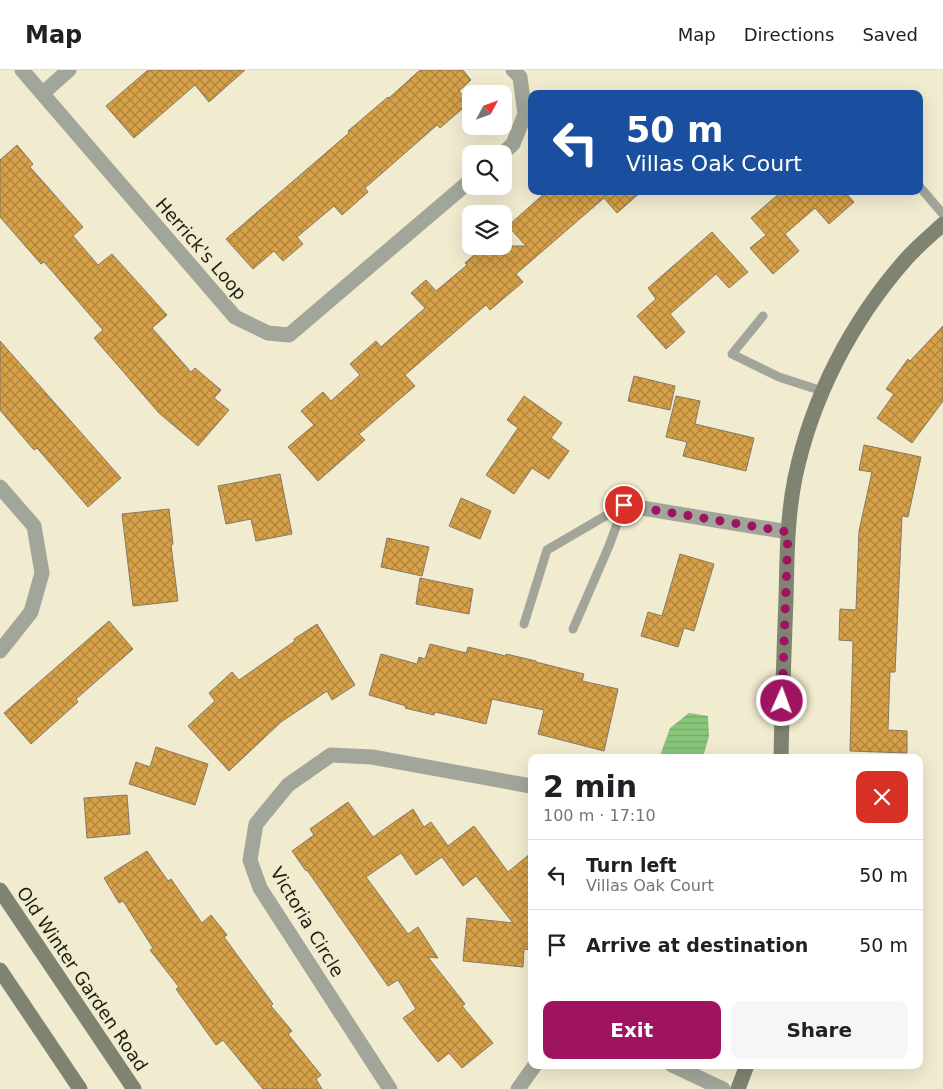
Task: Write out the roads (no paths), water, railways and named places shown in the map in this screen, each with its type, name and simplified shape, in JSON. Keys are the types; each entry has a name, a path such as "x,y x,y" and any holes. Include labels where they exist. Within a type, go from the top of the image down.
{"street":[{"name":"Herrick's Loop","path":"22,70 235,317 268,333 289,335 462,188"},
{"path":"43,93 69,70"},
{"path":"512,145 525,114 520,78 513,70"},
{"path":"781,754 788,532 795,479 806,434 822,391 851,334 881,290 908,257 943,224"},
{"path":"0,487 34,526 42,572 32,612 0,650"},
{"path":"624,505 788,532"},
{"name":"Victoria Circle","path":"390,1089 260,888 250,860 256,824 288,785 331,755 372,757 528,785"},
{"name":"Old Winter Garden Road","path":"0,890 134,1089"},
{"path":"0,970 80,1089"},
{"path":"518,1089 531,1069"},
{"path":"680,1069 723,1089"},
{"path":"738,1089 746,1069"}],"lane":[{"path":"923,191 943,214"},
{"path":"763,316 732,354 779,376 822,391"},
{"path":"524,624 547,550 624,505"},
{"path":"573,629 609,546 624,505"}]}
